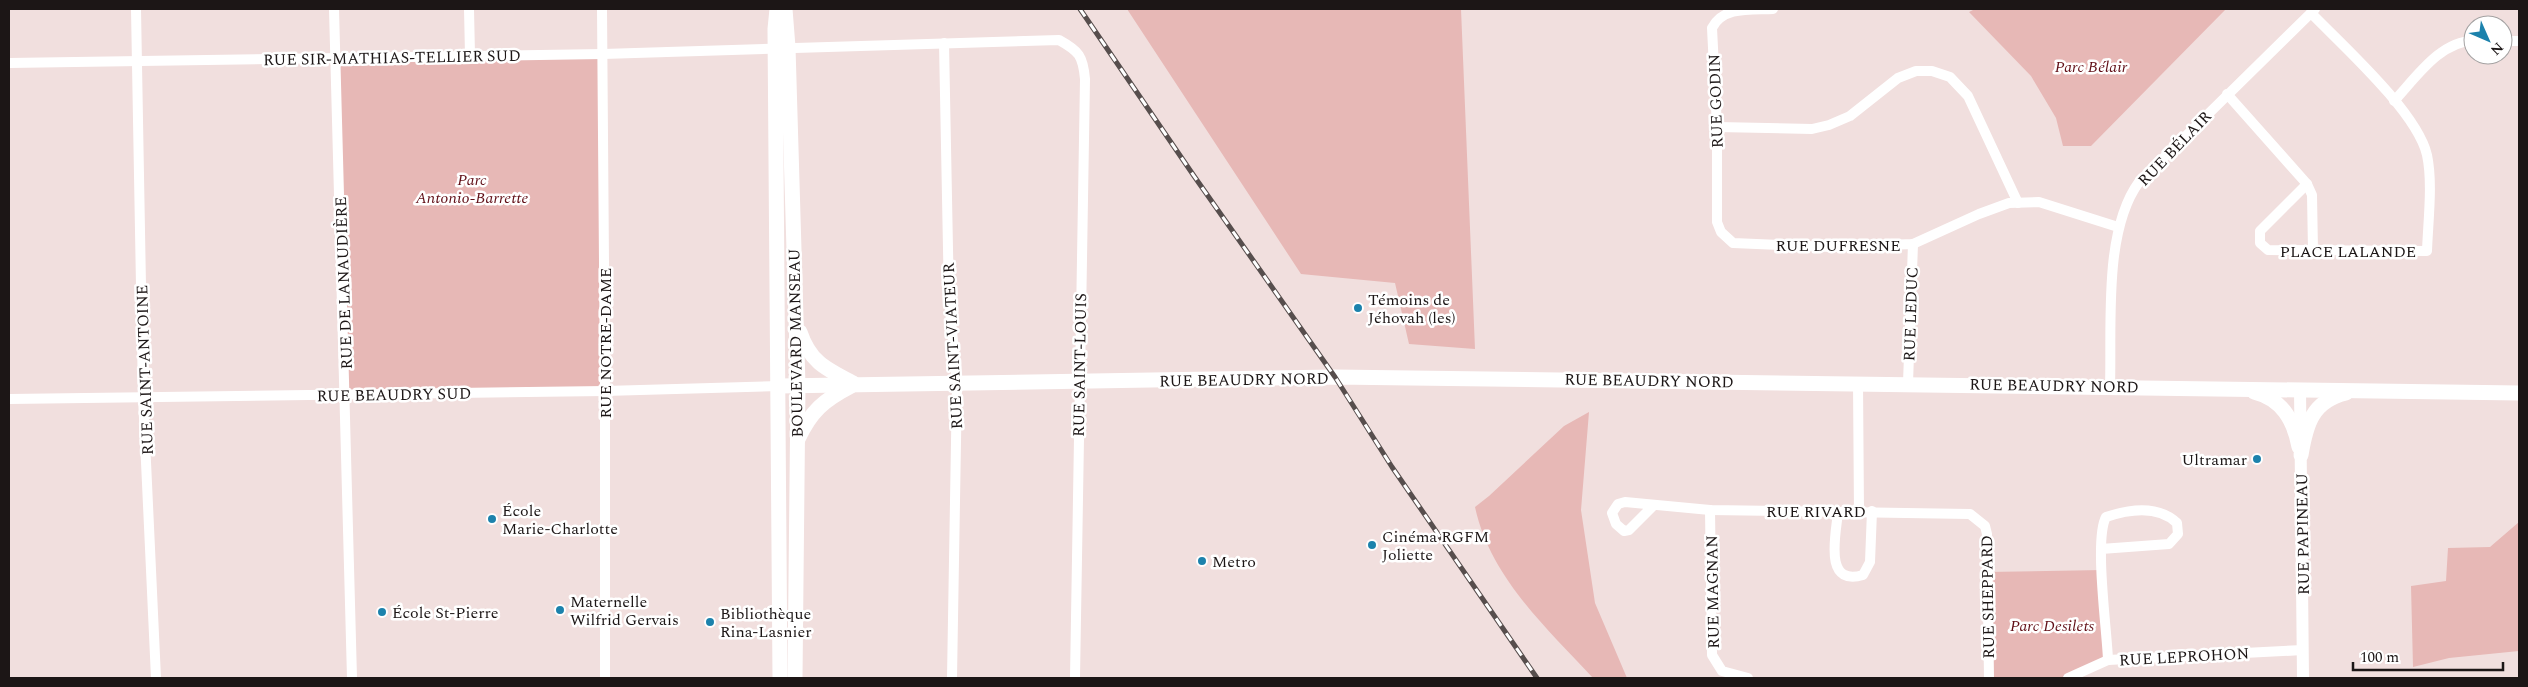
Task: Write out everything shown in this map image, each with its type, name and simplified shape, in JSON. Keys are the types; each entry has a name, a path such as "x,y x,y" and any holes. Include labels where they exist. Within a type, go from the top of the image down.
{"main road":[{"name":"BOULEVARD MANSEAU","path":"777,9 782,47 798,385 795,678"},
{"name":"BOULEVARD MANSEAU","path":"780,678 779,386 782,47 785,9"},
{"path":"794,316 805,348 813,359 854,384 826,400 818,407 806,422 796,442"},
{"name":"RUE BEAUDRY NORD","path":"779,386 1335,377 1908,383 2519,393"},
{"path":"2240,388 2263,394 2280,405 2290,417 2296,430 2300,455"},
{"path":"2300,455 2306,425 2315,411 2328,399 2354,391 2374,390"}],"street":[{"name":"RUE SAINT-ANTOINE","path":"136,9 144,397 156,678"},
{"name":"RUE DE LANAUDIÈRE","path":"334,9 346,394 352,678"},
{"path":"469,9 470,56"},
{"name":"RUE NOTRE-DAME","path":"602,9 605,678"},
{"name":"RUE GODIN","path":"1727,238 1721,232 1717,222 1717,127 1712,28 1716,20 1726,13 1773,9"},
{"path":"2313,11 2394,101 2450,47 2463,42"},
{"name":"RUE BÉLAIR","path":"2110,386 2112,291 2118,227 2130,195 2139,182 2226,94 2313,11"},
{"name":"RUE SIR-MATHIAS-TELLIER SUD","path":"9,63 603,54 782,47 1059,40 1079,54"},
{"name":"RUE SAINT-VIATEUR","path":"944,43 949,300 957,383 952,678"},
{"name":"RUE SAINT-LOUIS","path":"1076,678 1085,79 1084,61 1079,54"},
{"path":"1717,127 1812,129 1830,125 1850,116 1898,78 1916,70 1932,71 1950,77 1968,96 2018,202"},
{"path":"2226,94 2307,184 2312,195 2313,251"},
{"name":"PLACE LALANDE","path":"2307,184 2258,235 2260,243 2268,250 2427,251 2427,156 2423,142 2394,101"},
{"name":"RUE DUFRESNE","path":"1727,238 1739,245 1880,247 1912,244 1979,214 2009,203 2018,202 2039,202 2118,227"},
{"name":"RUE LEDUC","path":"1908,383 1912,244"},
{"path":"1858,383 1859,512"},
{"name":"RUE BEAUDRY SUD","path":"9,400 605,391 779,386"},
{"name":"RUE PAPINEAU","path":"2300,389 2303,678"},
{"name":"RUE RIVARD","path":"1653,506 1710,510 1970,514 1977,519"},
{"name":"RUE MAGNAN","path":"1710,510 1712,655 1722,671 1731,676 1748,678"},
{"path":"2102,549 2169,544 2178,534 2177,522 2168,514 2139,510 2106,517 2102,524 2102,549 2108,660"},
{"path":"1838,512 1835,562 1841,574 1854,577 1862,575 1870,562 1872,511"},
{"name":"RUE SHEPPARD","path":"1977,519 1985,526 1987,534 1989,678"},
{"name":"RUE LEPROHON","path":"2068,678 2108,660 2303,650"}],"green space":[{"path":"1127,9 1461,9 1475,349 1409,344 1395,283 1301,274"},
{"name":"Parc Bélair","path":"1975,9 2226,9 2091,146 2063,146 2056,118 2031,76 1969,12"},
{"name":"Parc Antonio-Barrette","path":"603,54 605,391 346,394 335,57"},
{"path":"1589,412 1581,510 1595,603 1627,678 1593,678 1539,620 1522,600 1493,556 1482,532 1475,507 1564,426"},
{"path":"2519,522 2519,651 2449,658 2413,667 2411,586 2446,581 2448,548 2490,547"},
{"name":"Parc Desilets","path":"2103,570 2108,660 2068,678 1989,678 1987,572"}],"railway":[{"path":"1080,9 1335,377 1392,467 1537,678"}],"place":[{"name":"Témoins de Jéhovah (les)","path":"1358,308"},
{"name":"Ultramar","path":"2257,459"},
{"name":"École Marie-Charlotte","path":"492,519"},
{"name":"Cinéma RGFM Joliette","path":"1372,545"},
{"name":"Metro","path":"1202,561"},
{"name":"Maternelle Wilfrid Gervais","path":"560,610"},
{"name":"École St-Pierre","path":"382,612"},
{"name":"Bibliothèque Rina-Lasnier","path":"710,622"}]}
